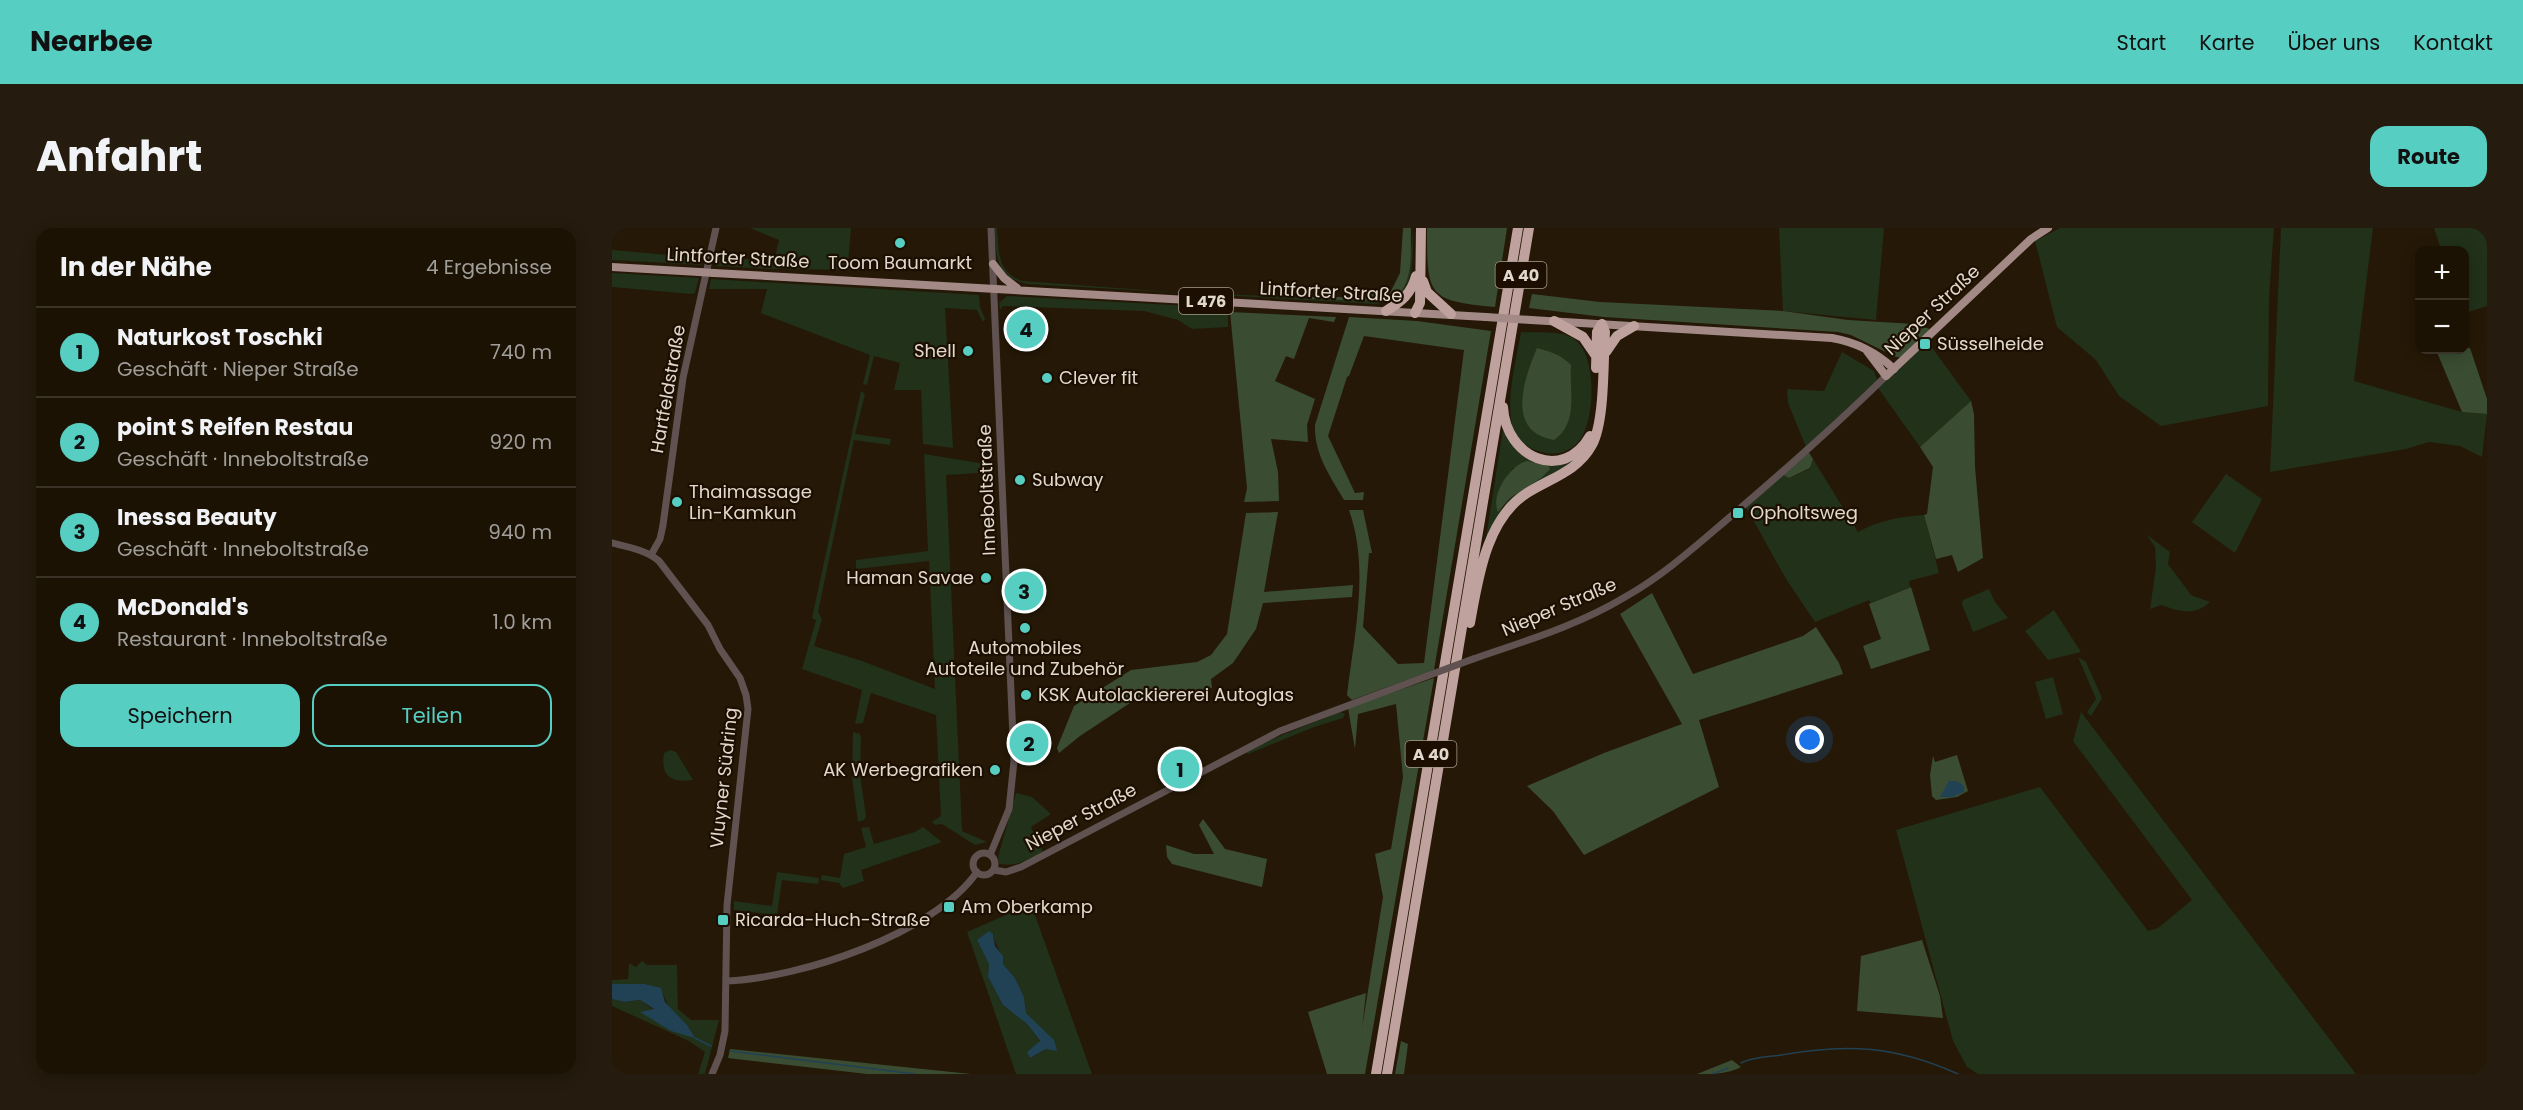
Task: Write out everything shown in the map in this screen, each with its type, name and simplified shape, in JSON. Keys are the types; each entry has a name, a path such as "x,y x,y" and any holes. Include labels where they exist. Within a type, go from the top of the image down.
{"highway":[{"path":"1415,313 1412,302 1418,276 1419,228"},
{"path":"1508,293 1512,228"},
{"name":"A 40","path":"1376,1074 1518,228"},
{"name":"A 40","path":"1387,1074 1529,228"},
{"path":"1386,311 1408,295 1418,276"},
{"path":"1418,276 1427,292 1451,314"},
{"path":"1554,321 1583,337 1600,357"},
{"path":"1444,735 1456,696 1482,566 1496,528 1514,503 1574,468 1586,455 1598,430 1600,357 1597,332 1602,324"},
{"path":"1502,386 1504,419 1516,445 1532,457 1542,460 1566,457 1582,447 1589,439 1593,428 1600,357 1617,336 1634,326"}],"main road":[{"name":"Nieper Straße","path":"1886,376 2031,239 2048,228"},
{"path":"993,264 1004,279 1020,289"},
{"name":"Lintforter Straße","path":"612,267 1451,314 1832,338 1844,340 1879,356 1894,369"},
{"path":"1867,350 1886,376"}],"street":[{"name":"Hartfeldstraße","path":"651,555 661,532 683,378 716,228"},
{"name":"Inneboltstraße","path":"990,855 1009,809 1014,761 991,228"},
{"name":"Nieper Straße","path":"994,870 1006,872 1021,867 1280,731 1573,623 1604,609 1643,586 1681,558 1808,451 1886,376"},
{"path":"612,543 651,555"},
{"name":"Vluyner Südring","path":"651,555 659,561 708,625 740,678 748,709 727,905 727,981 723,1043 712,1074"},
{"path":"980,854 990,855 995,863 994,870 986,875 977,872 974,864 976,858 980,854"},
{"path":"727,981 780,975 877,943 942,907 960,892 977,872"}],"green space":[{"path":"750,228 851,228 848,263 861,270 716,266 715,258 724,257 774,262 779,240"},
{"path":"994,228 997,228 999,253 1004,267 1022,281 1172,292 1385,301 1400,294 1410,261 1413,228 1412,266 1406,287 1399,296 1389,301 1375,304 1028,284 1017,281 1003,271 997,257"},
{"path":"1403,228 1411,228 1410,266 1405,284 1394,299 1375,301 1312,299 1310,297 1342,297 1391,291 1400,273"},
{"path":"1427,228 1507,228 1495,307 1456,302 1444,297 1436,290 1428,268"},
{"path":"1779,228 1884,228 1876,320 1783,311"},
{"path":"2060,228 2274,228 2269,297 2268,406 2161,426 2119,396 2096,360 2057,327 2035,241"},
{"path":"2281,228 2373,228 2354,381 2462,412 2487,414 2482,457 2460,446 2429,442 2406,449 2270,472"},
{"path":"2434,228 2487,228 2487,306 2469,312 2469,246 2440,246"},
{"path":"612,250 703,258 702,265 612,260"},
{"path":"612,273 699,278 695,293 692,294 612,287"},
{"path":"711,279 979,295 980,307 985,319 983,322 977,310 945,308 953,448 923,444 921,390 894,390 900,363 874,356 867,385 863,384 870,355 761,313 767,289 709,289"},
{"path":"1532,294 1600,302 1783,311 1848,320 1914,324 1930,329 1902,357 1896,357 1851,335 1838,332 1604,317 1529,308"},
{"path":"1007,296 1228,308 1228,327 1192,329 1178,320 1144,311 1003,306 1000,310 999,303"},
{"path":"1230,312 1336,317 1334,322 1309,318 1294,359 1286,356 1275,381 1315,399 1307,425 1308,442 1271,439 1278,472 1279,501 1244,502 1247,488"},
{"path":"1349,317 1417,321 1491,331 1434,670 1352,700 1347,695 1356,626 1359,555 1349,510 1363,510 1372,553 1369,553 1363,627 1398,664 1424,663 1464,350 1364,336 1347,377 1328,436 1355,493 1364,492 1363,500 1344,500 1320,455 1315,436 1315,425"},
{"path":"1521,332 1553,333 1571,337 1580,344 1586,356 1592,386 1589,418 1579,441 1562,452 1552,454 1533,449 1519,439 1513,429 1511,387"},
{"path":"1928,342 1971,401 1920,447 1878,388"},
{"path":"1537,348 1559,356 1571,365 1570,416 1562,433 1554,440 1539,435 1529,427 1524,416 1522,403 1524,389"},
{"path":"2469,348 2487,399 2487,414 2462,412 2438,354 2469,354"},
{"path":"1842,352 1874,371 1877,380 1806,447 1788,403 1787,389 1824,391"},
{"path":"861,391 865,394 855,434 891,439 890,445 854,440 818,612 822,619 814,646 862,661 935,689 929,561 856,569 856,560 928,551 924,454 992,465 993,472 946,475 962,831 987,842 975,845 942,824 935,825 932,822 941,816 936,715 871,693 863,723 855,724 862,690 802,669 816,620 812,618"},
{"path":"1971,401 1974,414 1975,467 1983,558 1958,572 1952,555 1936,559 1924,515 1927,514 1933,467 1920,447"},
{"path":"1504,423 1531,459 1583,454 1535,486 1485,544","holes":["1513,468 1541,477 1510,498 1501,510 1502,484"]},
{"path":"1808,451 1813,459 1810,468 1789,478 1781,474"},
{"path":"1813,459 1858,532 1890,520 1924,515 1939,573 1909,581 1910,587 1871,603 1869,600 1815,622 1786,579 1746,507 1781,474 1789,478 1810,469"},
{"path":"1527,461 1549,466 1550,469 1541,478 1510,498 1498,512 1496,505 1499,489 1514,468"},
{"path":"2226,474 2262,499 2235,553 2192,522"},
{"path":"1278,512 1264,592 1353,585 1352,597 1263,603 1256,629 1233,663 1211,679 1212,688 1168,697 1136,699 1080,736 1059,753 1057,748 1074,706 1131,670 1197,662 1211,655 1227,634 1246,513"},
{"path":"2147,535 2170,552 2168,564 2191,595 2210,602 2192,611 2180,611 2161,605 2150,609 2156,567 2155,547"},
{"path":"1911,587 1930,650 1871,669 1863,646 1881,639 1869,604"},
{"path":"1989,589 1995,602 2008,618 1973,632 1962,604 1963,600"},
{"path":"1652,593 1693,674 1803,636 1816,627 1839,663 1843,674 1699,720 1719,787 1584,855 1553,811 1527,786 1604,753 1682,724 1620,614"},
{"path":"2054,610 2081,652 2048,660 2025,631"},
{"path":"2078,657 2086,662 2102,698 2091,716 2087,712 2096,699"},
{"path":"2053,677 2063,714 2046,719 2035,682"},
{"path":"1434,678 1365,1074 1327,1074 1308,1012 1366,993 1362,1028 1383,897 1375,854 1391,849 1403,777 1396,704 1358,714 1355,749 1348,708"},
{"path":"1340,712 1345,714 1343,718 1314,727 1248,754 1245,752 1282,735"},
{"path":"2081,712 2356,1074 1978,1074 1967,1067 1953,1041 1896,830 2040,787 2148,931 2158,928 2192,900 2073,741"},
{"path":"853,732 860,734 861,738 860,775 866,816 864,820 858,822 852,778"},
{"path":"670,750 676,752 693,780 686,781 669,777 663,761 664,753"},
{"path":"1957,755 1968,791 1957,797 1936,800 1932,796 1930,775 1933,756 1935,762"},
{"path":"1016,793 1032,797 1051,814 1031,827 1043,852 1017,864 999,864 998,857"},
{"path":"1203,819 1225,849 1267,859 1262,887 1172,864 1167,857 1166,845 1194,854 1214,854 1199,825"},
{"path":"869,827 874,844 915,832 923,827 942,842 861,870 864,881 843,888 839,883 821,880 822,875 840,878 844,854 866,847 861,828"},
{"path":"777,872 819,878 818,884 782,880 777,915 734,910 734,901 772,906"},
{"path":"1031,904 1092,1074 1016,1074 967,932","holes":["993,934 1003,964 1015,978 1024,997 1026,1013 1046,1049 1031,1058 1040,1042 1027,1024 1003,1005 988,977"]},
{"path":"1922,940 1940,996 1943,1018 1857,1011 1861,956"},
{"path":"642,961 647,965 677,965 678,1009 691,1020 719,1020 705,1074 698,1074 705,1052 689,1041 612,1006 612,999 624,1002 640,1000 654,1010 641,1012 687,1025 669,1007 660,988 645,984 612,984 612,980 628,979 629,963 636,967"},
{"path":"1401,1041 1408,1044 1404,1074 1395,1074"},
{"path":"730,1049 971,1074 867,1074 728,1058"},
{"path":"1732,1060 1741,1067 1714,1074 1697,1074"}],"water":[{"path":"1949,781 1957,781 1964,786 1964,792 1952,797 1940,797"},
{"path":"989,931 993,934 995,946 1003,956 1003,964 1015,978 1024,997 1026,1013 1054,1040 1057,1051 1046,1049 1030,1058 1027,1052 1040,1041 1027,1024 1003,1005 988,977 989,964 977,940"},
{"path":"612,984 645,984 661,988 665,1002 687,1025 695,1038 671,1031 640,1012 654,1009 640,1000 624,1002 612,999"}],"waterway":[{"path":"695,1038 711,1046"},
{"path":"1741,1063 1755,1058 1805,1051 1850,1048 1913,1058 1958,1074"},
{"path":"730,1051 915,1074"},
{"path":"1713,1074 1728,1068"}],"place":[{"name":"Toom Baumarkt","path":"900,243"},
{"name":"McDonald's","path":"1026,329"},
{"name":"Süsselheide","path":"1925,344"},
{"name":"Shell","path":"968,351"},
{"name":"Clever fit","path":"1047,378"},
{"name":"Subway","path":"1020,480"},
{"name":"Thaimassage Lin-Kamkun","path":"677,502"},
{"name":"Opholtsweg","path":"1738,513"},
{"name":"Haman Savae","path":"986,578"},
{"name":"Inessa Beauty","path":"1024,591"},
{"name":"Automobiles Autoteile und Zubehör","path":"1025,628"},
{"name":"KSK Autolackiererei Autoglas","path":"1026,695"},
{"name":"point S Reifen Restau","path":"1029,743"},
{"name":"Naturkost Toschki","path":"1180,769"},
{"name":"AK Werbegrafiken","path":"995,770"},
{"name":"Am Oberkamp","path":"949,907"},
{"name":"Ricarda-Huch-Straße","path":"723,920"}]}
